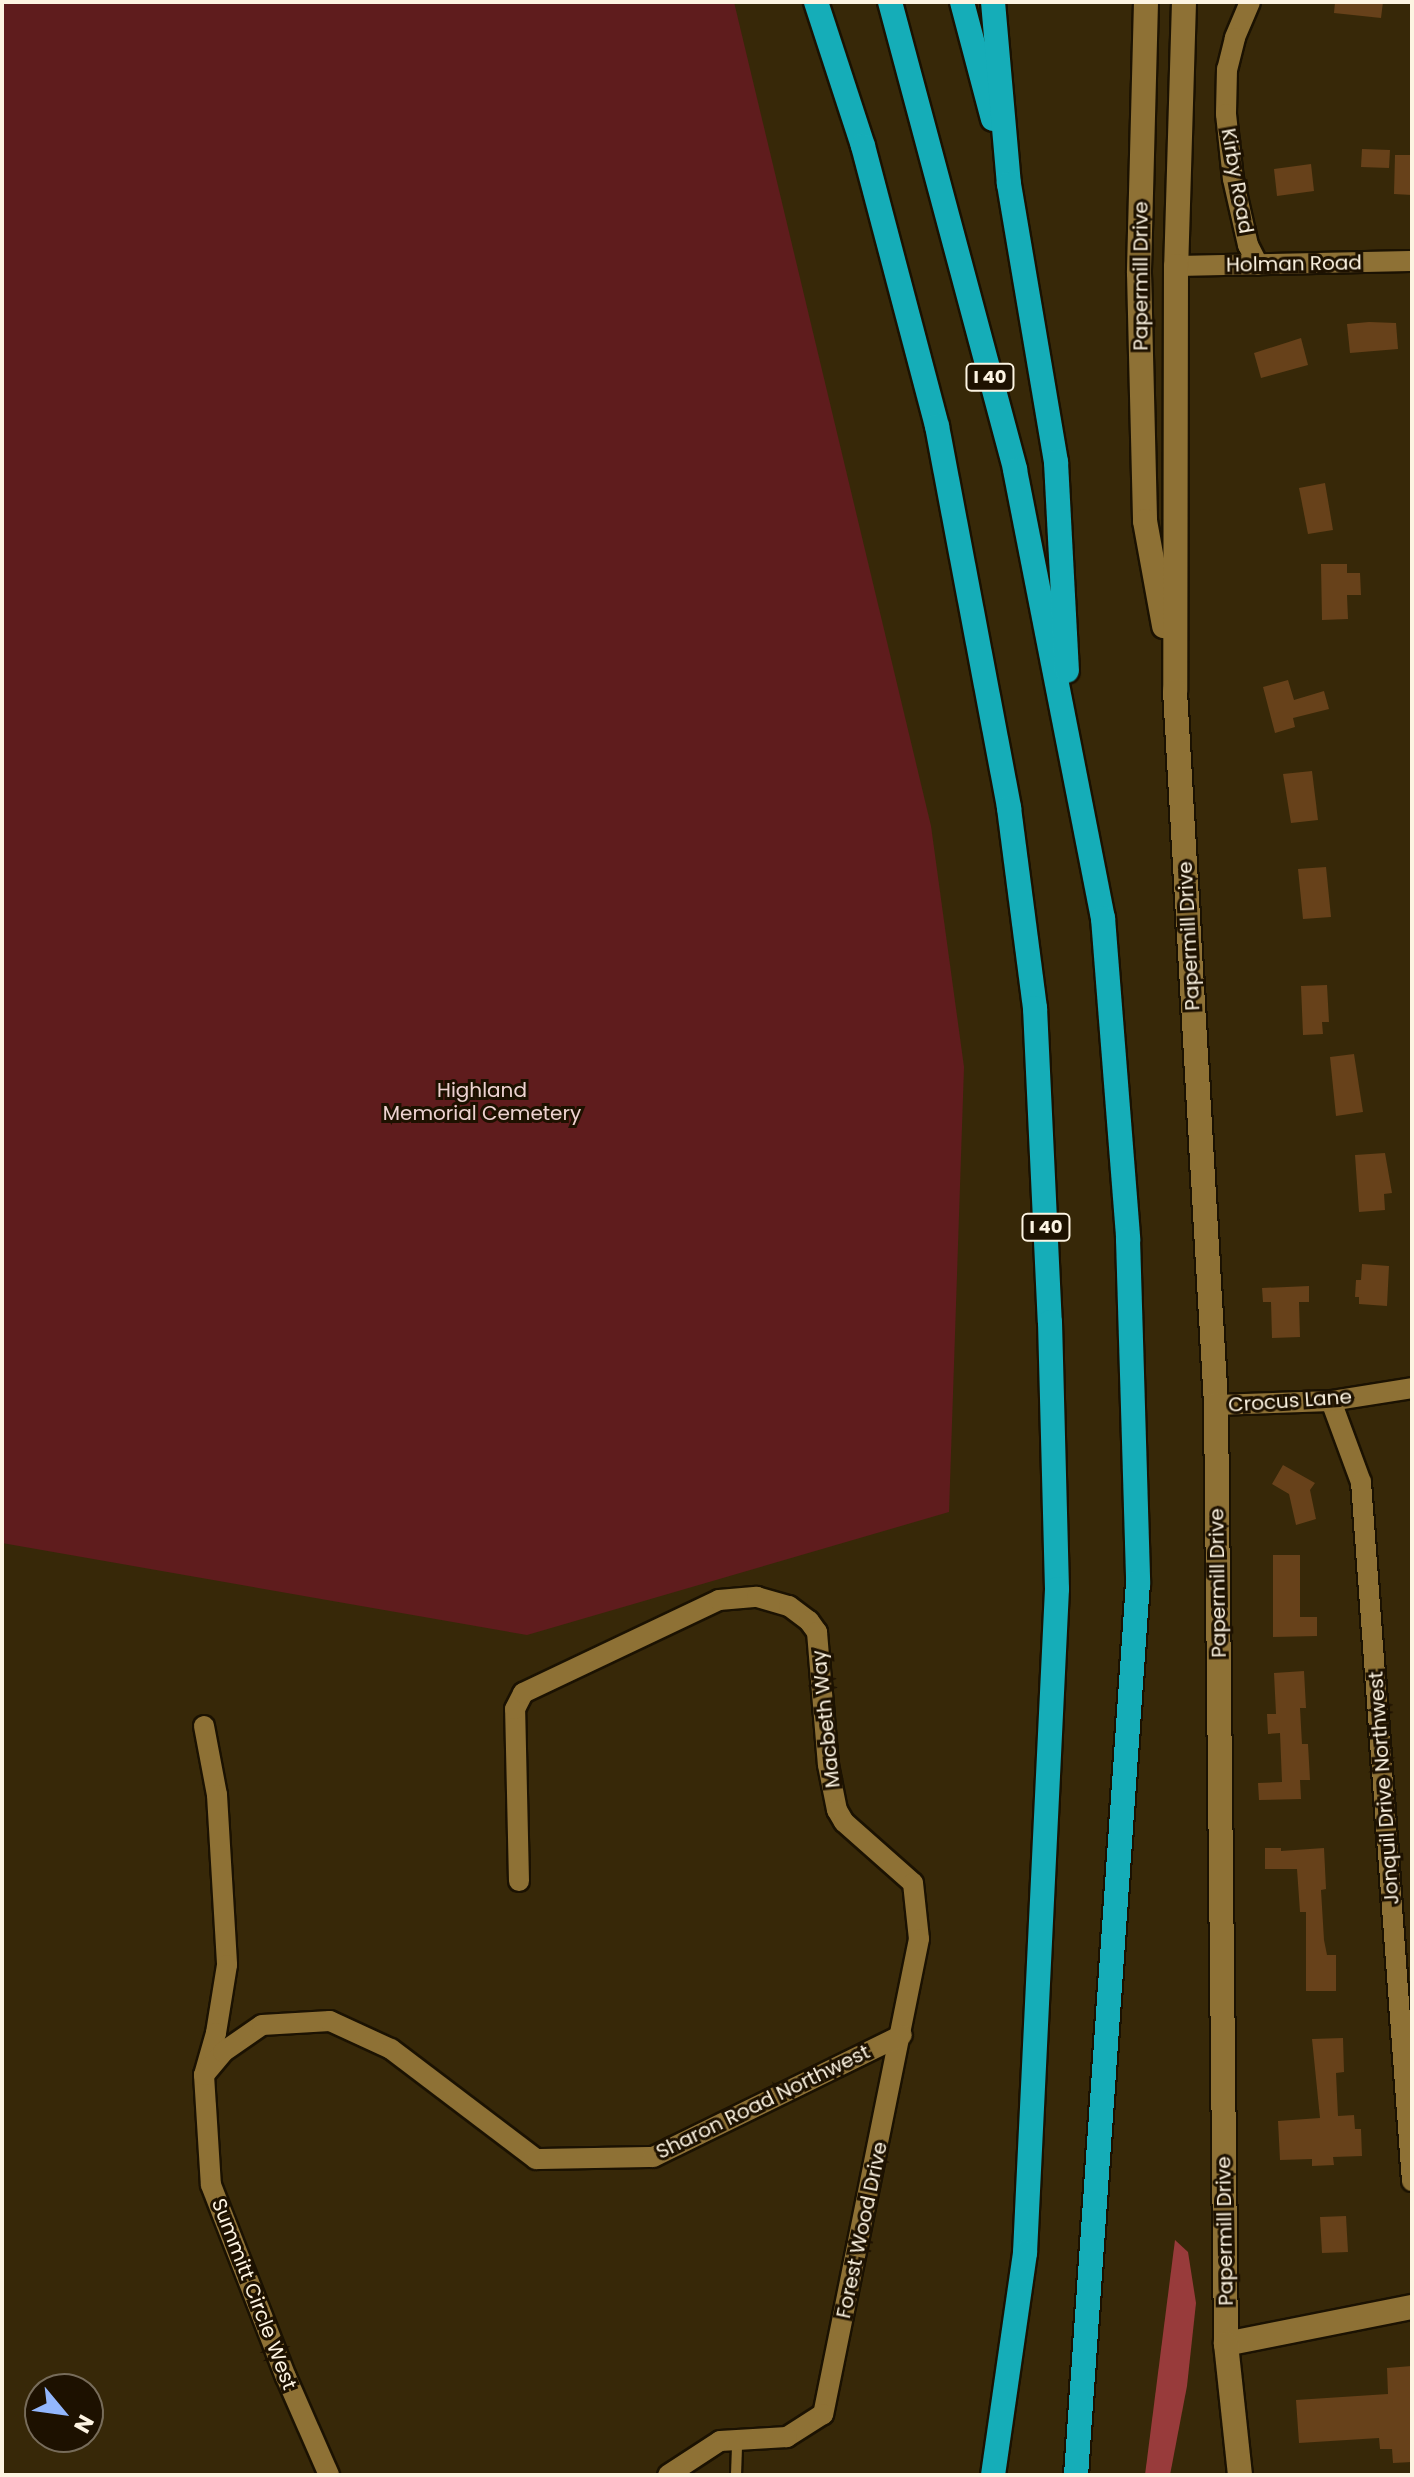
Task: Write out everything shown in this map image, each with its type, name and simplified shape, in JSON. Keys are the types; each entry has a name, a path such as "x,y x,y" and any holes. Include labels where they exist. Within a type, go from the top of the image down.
{"highway":[{"name":"I 40","path":"816,2 863,146 937,426 1009,808 1035,1008 1050,1322 1057,1589 1025,2253 993,2475"},
{"name":"I 40","path":"890,2 1015,470 1103,918 1128,1239 1138,1582 1076,2475"},
{"path":"962,2 1009,184"},
{"path":"993,2 1009,184 1056,462 1071,756"}],"main road":[{"name":"Papermill Drive","path":"1146,2 1139,273 1145,521 1175,691"},
{"name":"Papermill Drive","path":"1184,2 1176,266 1175,691 1216,1405 1226,2344 1240,2475"},
{"path":"1226,2344 1412,2307"}],"street":[{"name":"Kirby Road","path":"1250,2 1235,38 1227,69 1226,114 1233,179 1248,245 1258,265"},
{"name":"Holman Road","path":"1176,266 1412,261"},
{"name":"Crocus Lane","path":"1216,1405 1331,1401 1412,1388"},
{"name":"Jonquil Drive Northwest","path":"1331,1401 1361,1482 1412,2181"},
{"name":"Macbeth Way","path":"519,1881 515,1709 523,1693 719,1600 757,1597 789,1606 809,1621 817,1632 828,1765 837,1810 844,1822 913,1883 919,1939 901,2040"},
{"name":"Summitt Circle West","path":"204,1726 217,1795 227,1965 216,2033 204,2075 211,2185 286,2377 329,2475"},
{"name":"Sharon Road Northwest","path":"204,2075 223,2052 262,2025 330,2021 391,2049 536,2159 653,2157 901,2040"},
{"name":"Forest Wood Drive","path":"737,2440 787,2437 823,2414 901,2040"},
{"path":"668,2475 720,2441 737,2440"}],"lane":[{"path":"736,2475 737,2440"}],"green space":[{"name":"Highland Memorial Cemetery","path":"2,2 734,2 931,826 964,1067 949,1512 527,1635 2,1543"}],"shaded area":[{"path":"1175,2240 1188,2252 1196,2303 1187,2386 1170,2475 1145,2475"}],"building":[{"path":"1335,2 1383,2 1381,18 1334,13"},
{"path":"1362,149 1390,150 1389,168 1361,167"},
{"path":"1395,155 1412,155 1412,195 1394,194"},
{"path":"1311,164 1314,191 1277,196 1274,169"},
{"path":"1396,323 1398,349 1350,353 1347,324"},
{"path":"1301,338 1308,365 1261,378 1254,353"},
{"path":"1325,483 1333,530 1308,534 1299,488"},
{"path":"1321,564 1347,564 1347,573 1360,573 1361,595 1347,595 1348,619 1322,620"},
{"path":"1288,680 1294,700 1324,691 1329,709 1293,718 1295,727 1275,733 1263,687"},
{"path":"1312,771 1318,820 1291,823 1283,774"},
{"path":"1326,867 1331,917 1303,919 1298,869"},
{"path":"1327,985 1329,1022 1322,1022 1323,1034 1303,1035 1301,986"},
{"path":"1354,1054 1363,1112 1336,1116 1330,1057"},
{"path":"1385,1153 1392,1193 1384,1194 1385,1210 1359,1212 1355,1155"},
{"path":"1362,1264 1389,1266 1387,1306 1359,1304 1359,1297 1355,1297 1356,1280 1361,1280"},
{"path":"1309,1286 1309,1302 1299,1302 1300,1337 1272,1338 1271,1302 1263,1302 1262,1288"},
{"path":"1283,1465 1315,1483 1310,1490 1316,1519 1296,1525 1289,1494 1272,1484"},
{"path":"1273,1555 1300,1555 1300,1617 1317,1617 1317,1636 1273,1637"},
{"path":"1304,1671 1306,1708 1300,1708 1302,1744 1308,1744 1310,1780 1300,1780 1301,1799 1259,1800 1258,1783 1282,1782 1280,1733 1268,1734 1267,1714 1276,1714 1274,1673"},
{"path":"1265,1848 1281,1848 1281,1851 1324,1848 1326,1889 1321,1890 1324,1940 1327,1955 1336,1955 1336,1991 1306,1991 1306,1912 1300,1912 1297,1869 1265,1869"},
{"path":"1343,2038 1344,2072 1336,2073 1338,2116 1354,2115 1355,2129 1361,2129 1362,2156 1333,2157 1334,2165 1312,2166 1312,2159 1280,2160 1278,2121 1320,2118 1312,2039"},
{"path":"1346,2216 1348,2252 1322,2253 1320,2217"},
{"path":"1412,2366 1412,2462 1393,2463 1392,2449 1380,2449 1379,2438 1299,2443 1296,2400 1388,2394 1387,2368"}]}
